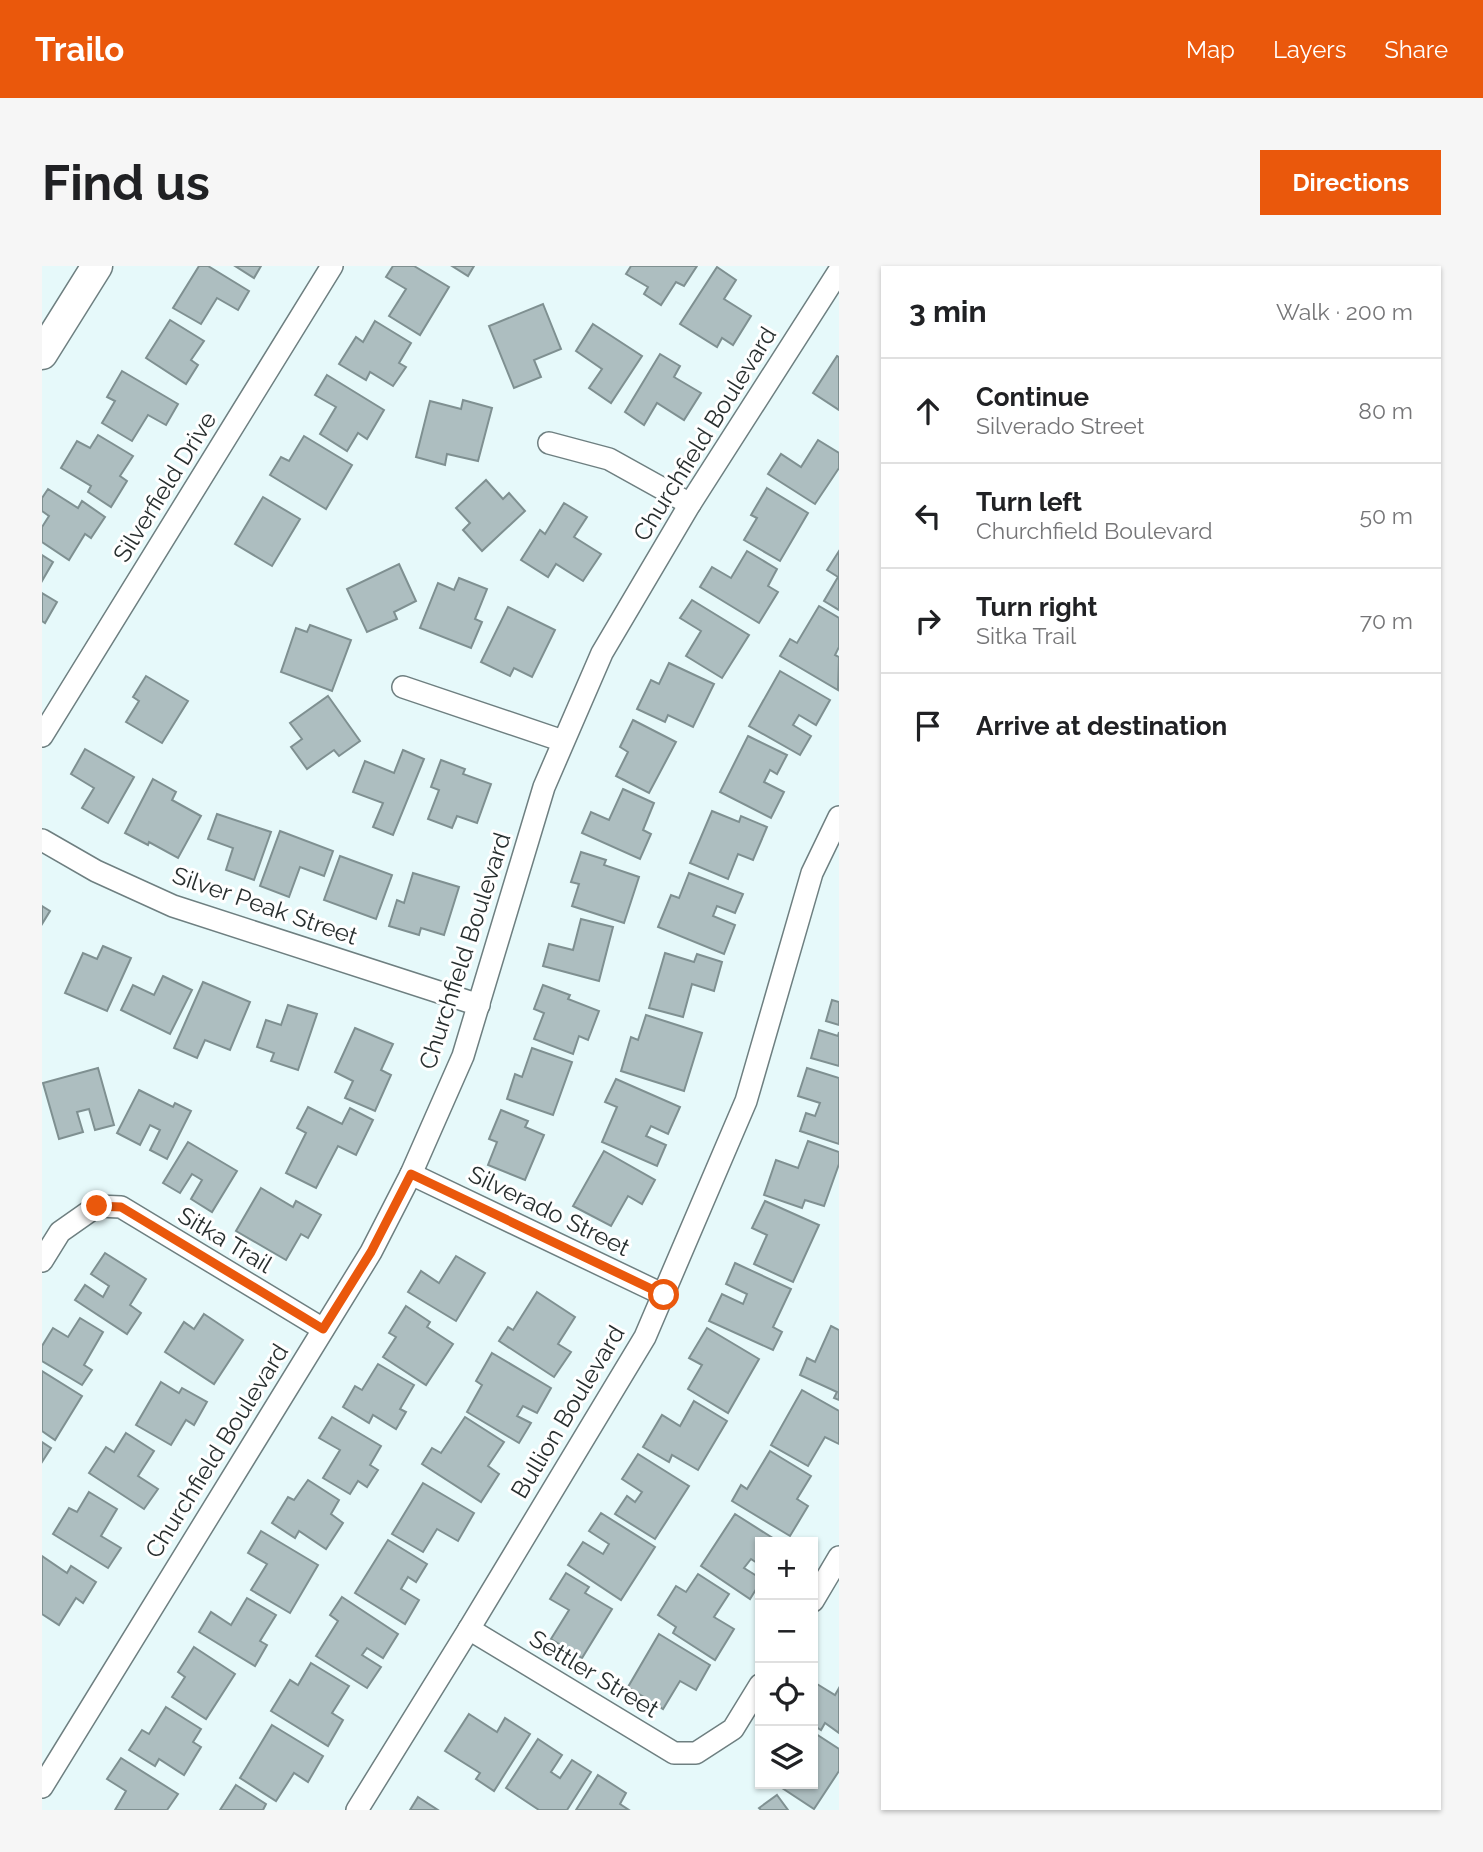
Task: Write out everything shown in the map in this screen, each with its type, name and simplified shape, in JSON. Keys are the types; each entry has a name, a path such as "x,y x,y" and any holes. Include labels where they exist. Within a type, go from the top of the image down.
{"main road":[{"path":"42,354 97,266"}],"street":[{"name":"Silverfield Drive","path":"42,736 332,266"},
{"path":"830,266 839,271"},
{"name":"Churchfield Boulevard","path":"42,1787 371,1252 411,1174 463,1056 544,787 602,653 690,504 839,271"},
{"path":"550,443 609,459 690,504"},
{"path":"403,687 563,741"},
{"name":"Bullion Boulevard","path":"357,1810 645,1336 746,1101 812,873 839,817"},
{"name":"Silver Peak Street","path":"42,840 96,871 173,905 479,1005"},
{"name":"Silverado Street","path":"411,1174 664,1295"},
{"name":"Sitka Trail","path":"42,1261 60,1232 97,1206 121,1207 323,1329"},
{"path":"814,1600 839,1557"},
{"name":"Settler Street","path":"469,1629 674,1753 696,1753 733,1729 755,1693"}],"building":[{"path":"199,266 208,266 249,291 238,310 217,298 201,324 173,308"},
{"path":"235,266 261,266 254,278"},
{"path":"393,266 414,266 449,287 420,335 389,316 406,289 386,277"},
{"path":"452,266 474,266 468,276"},
{"path":"631,266 697,266 684,286 676,282 661,305 644,294 648,287 626,274"},
{"path":"717,267 736,280 724,299 751,316 733,345 722,338 717,347 680,324"},
{"path":"543,304 561,349 534,360 541,377 514,388 489,326"},
{"path":"170,320 204,341 191,360 198,365 186,384 146,358"},
{"path":"375,321 411,343 399,363 406,367 393,386 370,372 366,380 339,364 356,337 363,342"},
{"path":"593,324 642,356 611,403 589,388 602,369 576,351"},
{"path":"660,354 680,366 674,377 701,393 684,420 657,403 644,425 625,412"},
{"path":"837,356 839,357 839,410 813,393"},
{"path":"122,371 178,404 166,425 148,415 132,441 102,423 115,401 107,397"},
{"path":"327,375 384,410 367,439 358,433 347,451 320,434 336,407 315,395"},
{"path":"463,400 492,408 478,461 447,454 445,465 416,457 430,401 461,409"},
{"path":"98,435 133,456 120,476 127,481 111,507 88,492 91,486 61,468 77,441 90,448"},
{"path":"304,436 352,465 326,509 270,475 281,457 289,461"},
{"path":"818,440 839,453 839,468 815,504 768,474 781,454 801,467"},
{"path":"486,480 503,499 509,493 525,511 482,551 463,530 470,523 456,508"},
{"path":"767,488 808,513 780,561 744,540 757,518 751,515"},
{"path":"48,489 78,508 82,501 105,517 91,538 85,534 69,560 42,542 42,527 49,516 42,511 42,498"},
{"path":"263,497 300,519 272,566 235,544"},
{"path":"564,503 587,517 574,537 601,554 583,581 556,564 548,577 521,560 540,530 545,534"},
{"path":"747,551 777,569 768,586 778,592 759,623 700,587 712,567 731,578"},
{"path":"839,551 839,610 824,601 838,577 827,570"},
{"path":"42,555 53,562 42,581"},
{"path":"399,564 416,601 394,612 397,619 367,632 347,589"},
{"path":"459,578 487,589 475,619 482,622 471,648 420,628 438,583 454,590"},
{"path":"42,593 57,602 45,623 42,621"},
{"path":"692,600 749,635 722,678 686,656 701,631 680,618"},
{"path":"819,606 839,618 839,647 835,655 839,657 838,690 780,656 790,639 797,643"},
{"path":"508,607 555,630 532,677 514,668 510,676 481,662"},
{"path":"310,625 351,640 332,691 281,672 296,628 307,632"},
{"path":"669,663 714,684 693,727 668,715 665,722 637,709 651,680 659,684"},
{"path":"780,671 830,700 816,725 799,715 793,725 811,736 800,755 749,726"},
{"path":"146,676 188,701 162,743 126,722 139,701 133,697"},
{"path":"328,696 360,741 339,756 334,750 307,769 291,747 302,739 290,723"},
{"path":"633,720 676,742 649,793 616,776 628,752 620,747"},
{"path":"748,736 787,755 777,774 770,770 764,782 784,792 771,818 720,792"},
{"path":"85,749 134,777 108,823 82,808 94,788 71,774"},
{"path":"403,750 424,759 393,835 373,827 383,803 353,792 365,761 394,773"},
{"path":"441,760 465,769 463,774 491,784 477,823 457,816 452,828 428,819 439,790 431,787"},
{"path":"153,779 176,792 172,800 201,816 178,858 125,833"},
{"path":"623,789 654,803 643,830 651,834 640,859 582,833 591,812 609,820"},
{"path":"712,811 739,822 741,816 767,827 753,860 738,854 728,879 690,863"},
{"path":"217,814 271,832 254,880 226,870 233,848 208,839"},
{"path":"280,831 333,851 324,876 300,867 289,897 260,886"},
{"path":"581,852 606,860 604,865 639,877 624,923 572,906 579,884 571,882"},
{"path":"340,856 392,875 376,919 324,900"},
{"path":"413,873 459,887 444,935 421,928 419,935 389,926 397,900 404,903"},
{"path":"689,873 743,894 735,913 717,906 713,916 735,925 724,954 658,927 671,895 679,898"},
{"path":"42,906 50,911 42,924"},
{"path":"581,919 613,927 599,981 543,966 549,944 573,950"},
{"path":"103,946 131,958 107,1011 65,993 83,953 97,959"},
{"path":"665,953 694,962 697,954 722,962 714,991 692,984 683,1017 649,1008"},
{"path":"163,976 192,990 170,1034 121,1010 133,985 154,995"},
{"path":"203,982 250,1002 230,1050 205,1040 197,1058 174,1048"},
{"path":"543,985 570,995 568,999 599,1011 588,1040 579,1036 573,1054 534,1039 544,1013 534,1009"},
{"path":"832,1000 839,1002 839,1025 826,1021"},
{"path":"288,1005 317,1014 298,1070 271,1061 274,1053 257,1047 266,1020 281,1025"},
{"path":"646,1015 702,1033 684,1091 621,1071 631,1037 638,1040"},
{"path":"355,1028 393,1044 381,1070 391,1075 375,1111 345,1098 353,1081 335,1072"},
{"path":"819,1030 838,1036 839,1032 839,1066 811,1058"},
{"path":"532,1048 572,1062 553,1115 507,1099 515,1074 522,1077"},
{"path":"98,1068 114,1125 95,1130 89,1109 77,1112 83,1132 59,1139 43,1083"},
{"path":"807,1068 839,1078 839,1144 800,1131 806,1113 815,1116 820,1103 798,1096"},
{"path":"616,1079 680,1107 668,1134 651,1126 646,1136 666,1145 657,1166 602,1142 617,1107 605,1102"},
{"path":"139,1090 173,1107 175,1103 191,1111 167,1159 150,1150 160,1130 150,1125 140,1145 117,1133"},
{"path":"308,1107 342,1124 350,1108 373,1120 356,1155 338,1146 316,1188 286,1173 306,1133 297,1128"},
{"path":"501,1110 528,1121 525,1127 544,1135 525,1180 488,1165 497,1142 489,1139"},
{"path":"808,1141 839,1152 839,1164 824,1206 805,1200 802,1208 764,1195 776,1160 798,1168"},
{"path":"188,1142 237,1171 212,1212 191,1199 202,1180 192,1174 180,1193 163,1183"},
{"path":"604,1151 655,1180 642,1204 628,1196 611,1226 573,1206"},
{"path":"261,1188 293,1207 296,1201 321,1215 308,1238 301,1234 286,1260 236,1231"},
{"path":"765,1201 819,1225 793,1282 754,1264 767,1235 752,1228"},
{"path":"105,1253 146,1279 130,1305 141,1313 127,1334 75,1300 85,1285 103,1297 109,1286 91,1274"},
{"path":"456,1256 485,1273 456,1321 408,1292 421,1271 439,1283"},
{"path":"735,1263 791,1289 773,1327 782,1332 773,1350 709,1321 722,1294 743,1304 747,1294 726,1284"},
{"path":"537,1292 575,1317 558,1344 571,1352 554,1377 499,1341 508,1327 513,1330"},
{"path":"406,1306 430,1322 427,1327 453,1344 426,1385 383,1357 396,1337 389,1333"},
{"path":"204,1314 243,1340 214,1384 165,1352 184,1322 194,1329"},
{"path":"80,1318 103,1332 84,1365 92,1370 82,1385 42,1361 42,1346 53,1328 68,1337"},
{"path":"831,1326 839,1330 839,1400 834,1398 837,1392 800,1375 807,1358 815,1362"},
{"path":"707,1328 759,1359 728,1413 688,1389 702,1365 689,1358"},
{"path":"492,1353 551,1388 537,1413 523,1406 517,1416 531,1423 519,1443 467,1412 482,1385 476,1381"},
{"path":"378,1364 414,1385 400,1409 406,1412 396,1429 373,1415 369,1423 343,1407 355,1386 362,1390"},
{"path":"42,1371 82,1396 55,1440 42,1431"},
{"path":"161,1382 179,1393 182,1388 207,1402 194,1425 186,1420 171,1445 136,1425"},
{"path":"802,1390 839,1411 839,1444 825,1437 808,1466 771,1445"},
{"path":"694,1401 727,1421 698,1470 672,1455 669,1462 643,1447 662,1415 680,1426"},
{"path":"332,1417 381,1446 370,1465 378,1470 367,1487 358,1481 350,1494 323,1478 340,1450 319,1438"},
{"path":"465,1417 504,1442 488,1466 499,1474 481,1502 422,1464 432,1448 441,1453"},
{"path":"126,1433 154,1451 138,1476 158,1489 144,1509 89,1473 106,1447 114,1452"},
{"path":"42,1442 51,1448 42,1462"},
{"path":"770,1451 811,1476 797,1499 808,1506 790,1536 732,1501 741,1485 747,1489"},
{"path":"638,1454 689,1486 655,1539 615,1514 627,1496 635,1502 642,1492 622,1479"},
{"path":"308,1480 339,1500 331,1514 343,1523 326,1549 299,1531 295,1538 272,1523 288,1497 294,1500"},
{"path":"423,1483 474,1513 458,1541 437,1529 423,1552 392,1534"},
{"path":"89,1492 117,1509 101,1536 121,1548 108,1568 53,1534 69,1508 77,1512"},
{"path":"601,1513 655,1547 621,1600 568,1565 583,1542 603,1554 609,1544 589,1531"},
{"path":"735,1514 771,1537 755,1537 755,1562 751,1559 744,1568 755,1575 755,1591 750,1599 701,1566"},
{"path":"261,1531 318,1565 290,1613 251,1590 267,1564 248,1553"},
{"path":"388,1540 427,1564 416,1582 408,1577 401,1589 419,1600 405,1624 355,1593"},
{"path":"42,1556 67,1573 71,1566 96,1582 83,1603 76,1598 59,1625 42,1614"},
{"path":"566,1573 589,1587 585,1593 612,1609 582,1658 551,1639 569,1610 550,1599"},
{"path":"698,1574 729,1594 714,1617 734,1629 715,1660 673,1633 676,1627 658,1615 676,1586 686,1592"},
{"path":"342,1597 398,1634 383,1658 367,1648 362,1655 381,1667 367,1688 316,1656 338,1621 330,1615"},
{"path":"247,1598 276,1615 260,1641 267,1645 255,1666 199,1632 211,1612 231,1625"},
{"path":"659,1634 710,1665 696,1690 680,1681 663,1709 628,1687"},
{"path":"194,1647 235,1674 206,1719 172,1697 185,1677 178,1672"},
{"path":"311,1663 349,1686 332,1713 343,1720 328,1746 271,1711 290,1680 298,1685"},
{"path":"818,1685 835,1695 839,1688 839,1733 825,1723 821,1730 818,1728"},
{"path":"166,1707 201,1729 193,1742 201,1747 184,1775 159,1759 155,1766 129,1750 142,1730 149,1734"},
{"path":"469,1714 497,1732 505,1718 530,1734 494,1791 476,1779 480,1773 445,1751"},
{"path":"272,1725 323,1756 308,1782 294,1773 276,1801 240,1778"},
{"path":"818,1735 839,1749 839,1771 814,1809 784,1789 818,1789"},
{"path":"538,1739 562,1755 551,1772 560,1778 572,1760 591,1772 567,1810 539,1810 506,1788"},
{"path":"121,1758 178,1794 167,1810 115,1810 126,1791 107,1779"},
{"path":"598,1775 626,1793 620,1804 629,1810 576,1810"},
{"path":"236,1785 266,1804 263,1810 220,1810"},
{"path":"777,1795 788,1810 759,1808"},
{"path":"418,1797 438,1810 410,1810"}],"route":[{"path":"97,1206 121,1207 323,1329 371,1252 411,1174 664,1295"}]}
